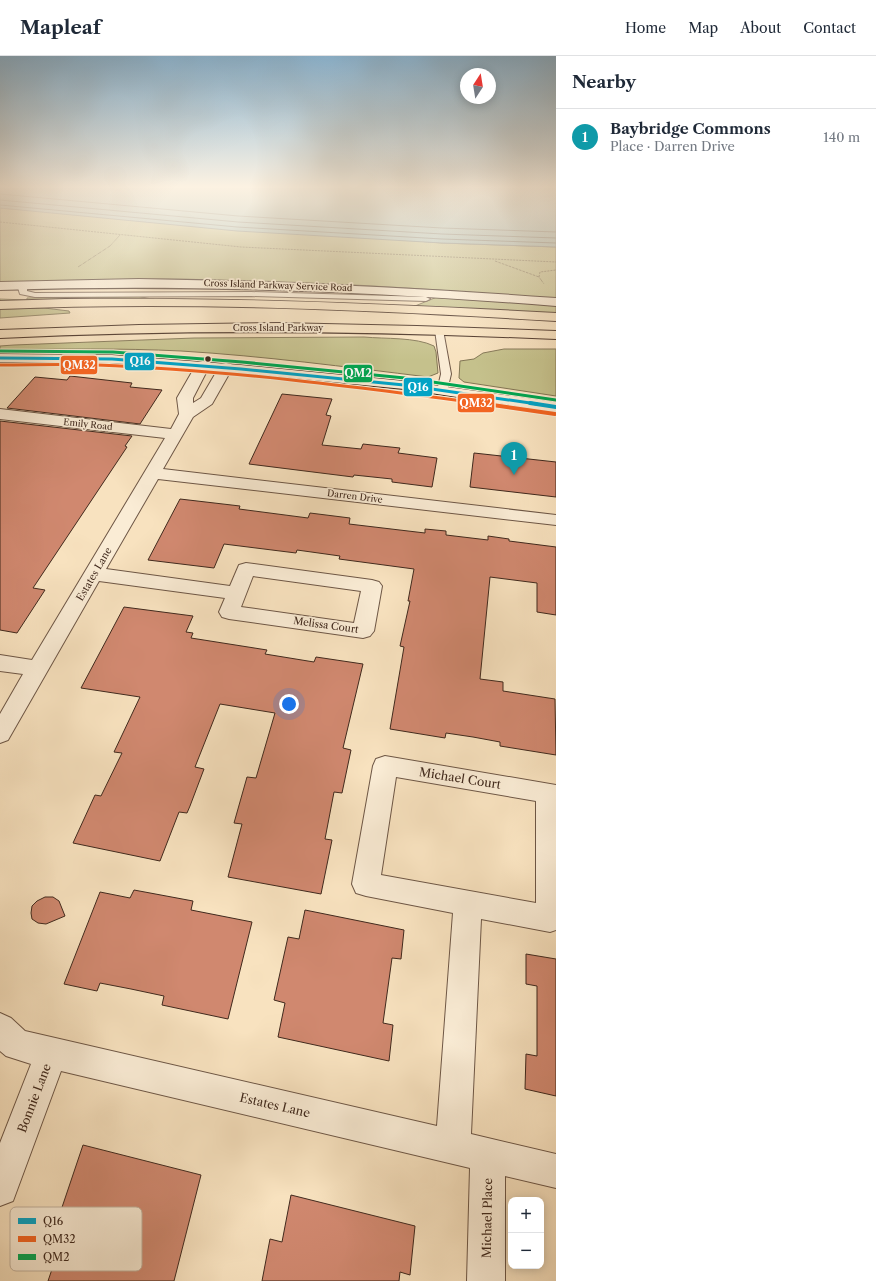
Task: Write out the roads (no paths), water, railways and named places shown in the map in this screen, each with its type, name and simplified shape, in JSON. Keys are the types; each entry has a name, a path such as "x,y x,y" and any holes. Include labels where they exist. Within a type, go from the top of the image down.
{"highway":[{"path":"0,305 88,302 170,303 399,309 556,317"},
{"name":"Cross Island Parkway","path":"0,324 147,319 286,318 405,319 556,324"},
{"name":"Cross Island Parkway","path":"0,334 101,329 234,327 439,330 556,335"},
{"path":"0,341 162,334 439,330"}],"street":[{"name":"Cross Island Parkway Service Road","path":"0,286 130,282 226,283 330,286 556,302"},
{"path":"0,358 112,359 226,367 404,385 556,407"},
{"name":"Estates Lane","path":"187,414 185,398 203,365"},
{"name":"Estates Lane","path":"0,734 154,473 187,414 207,401 226,367"},
{"name":"Emily Road","path":"0,414 176,434"},
{"name":"Darren Drive","path":"154,473 556,520"},
{"name":"Melissa Court","path":"246,569 372,586 363,631 229,612 237,593 246,569"},
{"path":"94,574 237,593"},
{"path":"0,663 38,669"},
{"name":"Michael Court","path":"385,766 549,793 550,919 468,903 366,884 385,766"},
{"path":"453,1146 468,903"},
{"name":"Estates Lane","path":"0,1029 17,1045 52,1054 556,1171"},
{"name":"Bonnie Lane","path":"0,1188 52,1054"},
{"name":"Michael Place","path":"486,1281 488,1154"}],"lane":[{"path":"24,285 22,288 24,292 35,295 245,294 426,299"},
{"path":"399,309 442,293"},
{"path":"439,330 446,374 442,391"}],"water":[{"path":"504,245 556,245 556,247"}],"place":[{"name":"Baybridge Commons","path":"514,475"}]}
